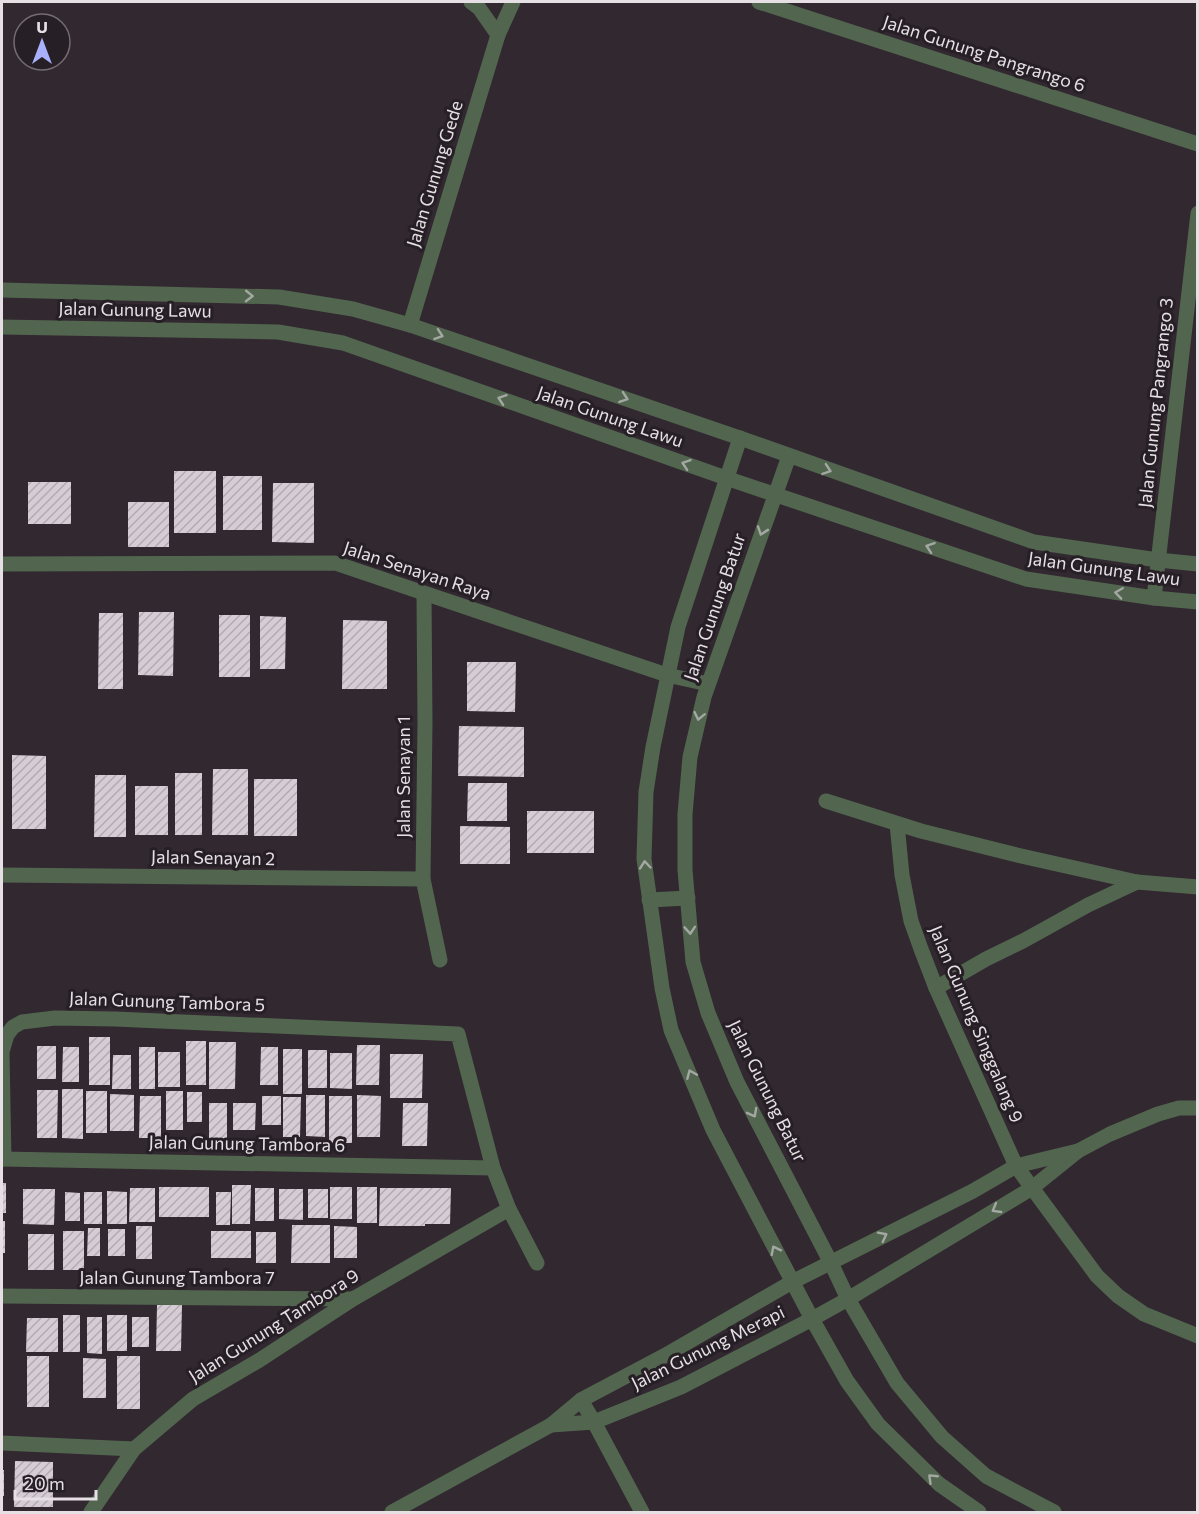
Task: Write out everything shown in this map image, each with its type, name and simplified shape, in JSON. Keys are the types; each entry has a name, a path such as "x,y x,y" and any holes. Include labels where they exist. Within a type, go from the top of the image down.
{"street":[{"path":"471,2 479,8 498,34"},
{"name":"Jalan Gunung Gede","path":"410,325 498,34 513,2"},
{"name":"Jalan Gunung Pangrango 6","path":"759,2 1197,144"},
{"name":"Jalan Gunung Pangrango 3","path":"1154,598 1191,335 1197,213"},
{"name":"Jalan Gunung Lawu","path":"2,290 279,297 353,309 410,325 1034,542 1197,564"},
{"name":"Jalan Gunung Lawu","path":"2,327 278,332 343,343 775,495 1026,579 1197,602"},
{"name":"Jalan Gunung Batur","path":"740,438 678,627 646,792 644,859 662,988 671,1030 713,1130 847,1381 878,1424 939,1484 979,1512"},
{"name":"Jalan Gunung Batur","path":"789,456 708,684 690,757 684,814 693,962 708,1013 736,1082 848,1299 897,1383 942,1437 986,1476 1054,1512"},
{"name":"Jalan Senayan Raya","path":"2,564 335,563 667,675 708,684"},
{"name":"Jalan Senayan 1","path":"424,594 423,879 440,960"},
{"path":"826,801 921,831 1007,852 1137,882 1197,887"},
{"name":"Jalan Gunung Singgalang 9","path":"897,824 902,875 911,921 936,988 1016,1166 1097,1276 1118,1296 1144,1314 1197,1336"},
{"name":"Jalan Senayan 2","path":"2,875 423,879"},
{"path":"936,988 1088,905 1137,882"},
{"path":"649,900 688,898"},
{"name":"Jalan Gunung Tambora 5","path":"3,1160 2,1052 7,1035 13,1027 22,1022 55,1018 458,1034 493,1168"},
{"path":"1078,1151 1110,1134 1158,1114 1179,1108 1197,1108"},
{"name":"Jalan Gunung Merapi","path":"392,1512 551,1425 580,1400 664,1356 792,1281 973,1191 1016,1166 1078,1151"},
{"name":"Jalan Gunung Merapi","path":"551,1425 594,1422 681,1387 812,1319 1032,1188 1078,1151"},
{"name":"Jalan Gunung Tambora 6","path":"3,1160 493,1168"},
{"path":"493,1168 509,1209 537,1263"},
{"name":"Jalan Gunung Tambora 9","path":"91,1512 134,1449 193,1400 353,1299 509,1209"},
{"name":"Jalan Gunung Tambora 7","path":"2,1296 353,1299"},
{"path":"580,1400 642,1512"},
{"path":"2,1443 134,1449"}],"building":[{"path":"174,471 216,471 216,533 174,533"},
{"path":"223,476 262,476 262,530 223,530"},
{"path":"28,482 71,482 71,524 28,524"},
{"path":"273,483 314,483 314,543 272,542"},
{"path":"128,502 169,502 169,547 128,547"},
{"path":"139,612 174,612 173,676 138,675"},
{"path":"99,613 123,613 123,689 98,689"},
{"path":"219,615 250,615 250,677 219,677"},
{"path":"260,616 286,617 285,669 260,669"},
{"path":"343,620 387,621 387,689 342,689"},
{"path":"467,662 516,662 515,712 467,711"},
{"path":"459,726 524,727 524,777 458,776"},
{"path":"12,755 46,756 46,829 12,829"},
{"path":"213,769 248,769 248,835 212,835"},
{"path":"175,773 202,773 202,835 175,835"},
{"path":"95,775 126,775 126,837 94,837"},
{"path":"254,779 297,779 297,836 254,836"},
{"path":"468,783 507,783 507,821 467,821"},
{"path":"135,786 168,786 168,835 135,835"},
{"path":"527,811 594,811 594,853 527,853"},
{"path":"460,826 510,827 510,864 460,864"},
{"path":"89,1037 110,1037 110,1085 89,1085"},
{"path":"186,1041 206,1041 206,1085 186,1085"},
{"path":"209,1042 236,1042 235,1089 209,1089"},
{"path":"357,1045 380,1045 379,1085 356,1085"},
{"path":"37,1046 56,1046 56,1079 37,1079"},
{"path":"63,1047 79,1047 79,1082 62,1082"},
{"path":"139,1047 155,1047 155,1089 139,1089"},
{"path":"261,1047 278,1047 278,1085 260,1085"},
{"path":"283,1049 302,1049 302,1094 283,1094"},
{"path":"308,1050 327,1050 327,1088 308,1088"},
{"path":"158,1052 180,1052 180,1087 158,1087"},
{"path":"330,1053 352,1053 352,1089 330,1088"},
{"path":"390,1054 423,1054 422,1098 390,1098"},
{"path":"113,1055 131,1055 131,1089 112,1089"},
{"path":"62,1089 83,1089 83,1139 62,1138"},
{"path":"37,1090 58,1090 57,1138 37,1138"},
{"path":"86,1091 107,1091 107,1133 86,1133"},
{"path":"166,1091 183,1091 183,1130 166,1130"},
{"path":"187,1092 202,1092 202,1122 187,1122"},
{"path":"110,1094 134,1095 134,1131 110,1131"},
{"path":"306,1095 325,1095 325,1137 306,1136"},
{"path":"357,1095 381,1096 380,1137 357,1137"},
{"path":"140,1096 161,1096 161,1138 139,1138"},
{"path":"262,1096 281,1096 281,1125 262,1125"},
{"path":"329,1096 352,1096 352,1143 329,1143"},
{"path":"283,1097 301,1097 300,1137 283,1137"},
{"path":"209,1103 227,1103 227,1144 209,1144"},
{"path":"233,1103 256,1103 255,1130 233,1130"},
{"path":"403,1103 428,1103 427,1146 402,1146"},
{"path":"2,1183 6,1183 6,1213 2,1213"},
{"path":"232,1185 251,1185 250,1224 232,1224"},
{"path":"159,1187 209,1187 209,1217 159,1217"},
{"path":"330,1187 352,1187 352,1219 330,1219"},
{"path":"357,1187 377,1187 377,1223 357,1223"},
{"path":"130,1188 155,1188 155,1222 129,1222"},
{"path":"255,1188 274,1188 274,1221 255,1221"},
{"path":"380,1188 451,1188 450,1224 379,1226"},
{"path":"23,1189 55,1189 54,1225 23,1224"},
{"path":"279,1189 303,1189 303,1220 279,1219"},
{"path":"308,1189 328,1189 328,1218 308,1218"},
{"path":"107,1191 127,1192 127,1224 107,1224"},
{"path":"65,1192 80,1193 80,1221 65,1221"},
{"path":"84,1192 102,1192 102,1224 84,1224"},
{"path":"216,1192 231,1192 230,1225 216,1225"},
{"path":"2,1221 5,1221 5,1253 2,1253"},
{"path":"292,1225 330,1225 330,1263 291,1263"},
{"path":"136,1226 152,1226 152,1259 136,1259"},
{"path":"334,1226 357,1227 357,1258 334,1258"},
{"path":"88,1228 100,1228 100,1256 87,1256"},
{"path":"108,1229 125,1229 125,1256 108,1256"},
{"path":"63,1231 84,1231 84,1270 63,1270"},
{"path":"211,1231 251,1231 251,1258 211,1258"},
{"path":"256,1232 276,1232 276,1263 256,1263"},
{"path":"28,1234 54,1234 54,1270 28,1270"},
{"path":"157,1305 182,1305 181,1351 156,1351"},
{"path":"63,1315 80,1315 80,1352 63,1352"},
{"path":"107,1315 127,1315 127,1351 107,1351"},
{"path":"87,1317 102,1317 102,1354 87,1353"},
{"path":"132,1317 149,1317 149,1347 132,1347"},
{"path":"27,1318 58,1318 58,1352 26,1352"},
{"path":"27,1356 49,1356 49,1407 27,1407"},
{"path":"117,1356 140,1356 140,1409 117,1409"},
{"path":"83,1358 106,1359 106,1398 83,1398"},
{"path":"15,1461 53,1462 53,1507 14,1507"},
{"path":"2,1470 4,1470 4,1496 2,1496"}]}
